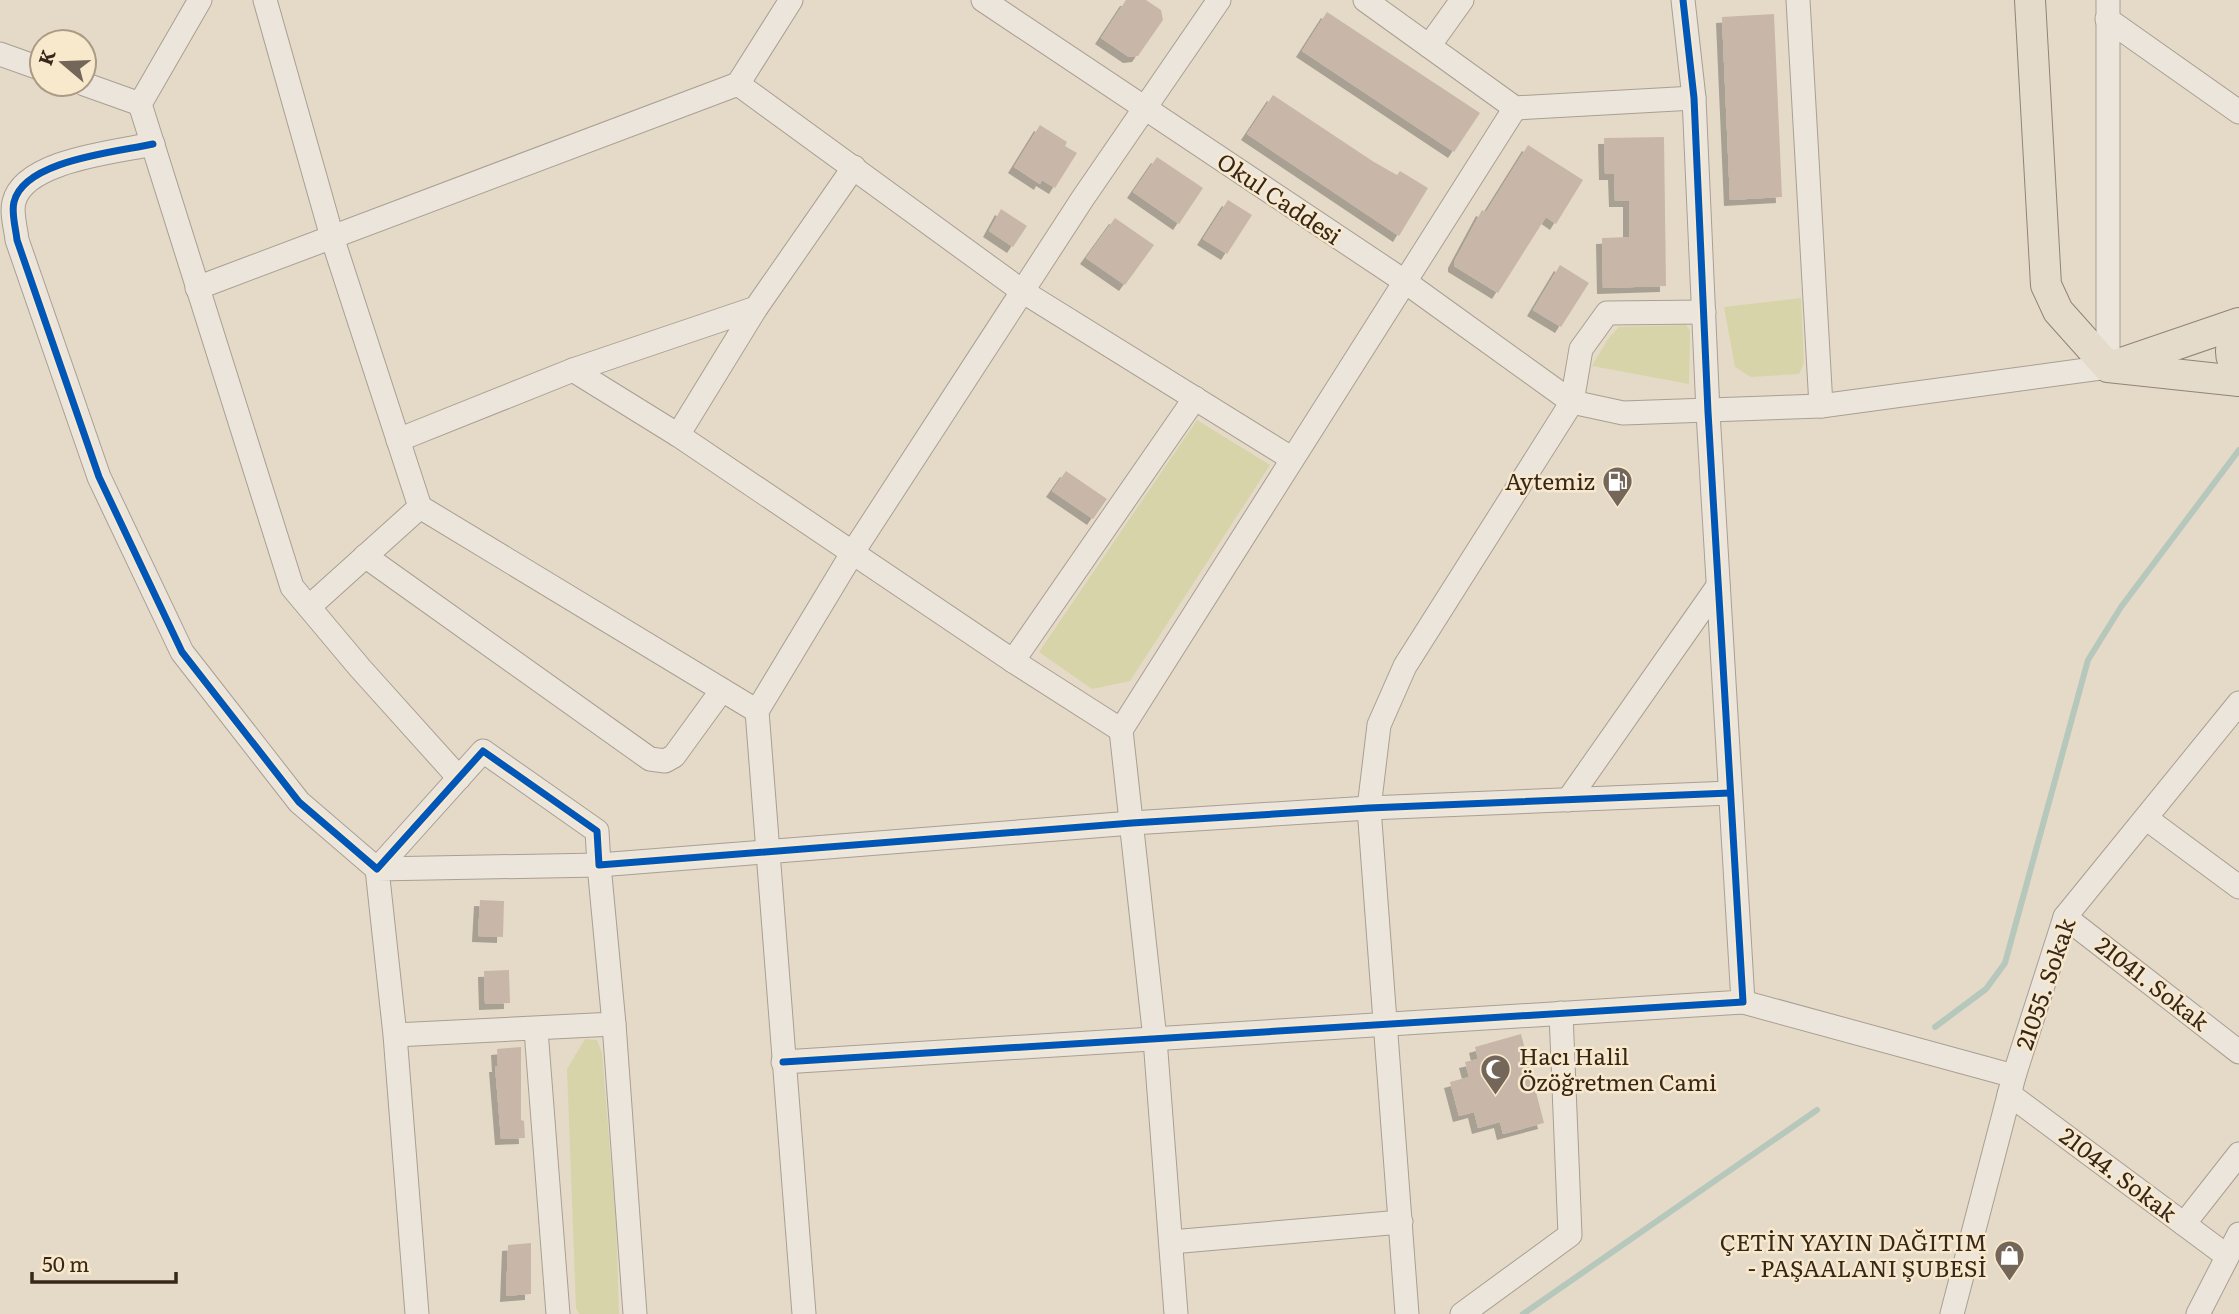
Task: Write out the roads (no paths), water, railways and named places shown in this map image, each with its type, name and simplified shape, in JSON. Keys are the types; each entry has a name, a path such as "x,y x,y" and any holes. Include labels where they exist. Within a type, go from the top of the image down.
{"main road":[{"path":"2030,0 2046,285 2058,311 2108,367 2239,381"},
{"path":"2108,367 2239,325"},
{"path":"2239,325 2230,346 2231,357 2239,372"}],"street":[{"path":"200,0 140,104 292,587 459,778"},
{"path":"265,0 332,237 419,507 757,711"},
{"path":"197,288 738,84 791,0"},
{"name":"Okul Caddesi","path":"983,0 1404,281 1572,402"},
{"path":"803,1314 757,711 853,552 1144,108 1219,0"},
{"path":"1365,0 1515,108 1694,98"},
{"path":"1429,46 1462,0"},
{"path":"1683,0 1694,98 1708,412 1742,1002"},
{"path":"1798,0 1821,406"},
{"path":"1572,402 1623,413 1821,406 2108,367 2108,10"},
{"path":"2108,10 2239,112"},
{"path":"0,54 28,64"},
{"path":"738,84 1023,291 1292,458"},
{"path":"98,89 140,104"},
{"path":"1177,1314 1155,1039 1121,730 1515,108"},
{"path":"153,144 50,167 25,181 14,202 17,240 99,477 182,652 299,802 377,869 599,865 766,854 1132,823 1370,808 1730,793"},
{"path":"678,436 756,308 854,167"},
{"path":"398,440 573,370 756,308"},
{"path":"1407,1314 1370,808 1379,725 1405,666 1572,402 1581,349 1607,313 1704,312"},
{"path":"573,370 678,436 1013,661 1121,730"},
{"path":"1013,661 1195,398"},
{"path":"309,607 419,507"},
{"path":"365,556 650,759 665,761 674,756 722,690"},
{"path":"1568,800 1718,586"},
{"name":"21055. Sokak","path":"1953,1313 2012,1085 2065,917 2239,704"},
{"path":"417,1314 395,1035 377,869 483,751 597,831 635,1314"},
{"path":"2147,819 2239,887"},
{"name":"21041. Sokak","path":"2065,917 2239,1052"},
{"path":"783,1062 1742,1002 2012,1085"},
{"path":"1462,1314 1570,1235 1561,1013"},
{"path":"395,1035 614,1024"},
{"path":"536,1030 558,1314"},
{"name":"21044. Sokak","path":"2012,1085 2227,1256"},
{"path":"2184,1224 2235,1166"},
{"path":"1171,1241 1401,1222"},
{"path":"2198,1314 2239,1234"}],"waterway":[{"path":"1935,1027 1986,989 2005,963 2088,660 2121,607 2239,450"},
{"path":"1523,1314 1817,1110"}],"place":[{"name":"Aytemiz","path":"1618,509"},
{"name":"Hacı Halil Özöğretmen Cami","path":"1496,1097"},
{"name":"ÇETİN YAYIN DAĞITIM - PAŞAALANI ŞUBESİ","path":"2010,1283"}]}
